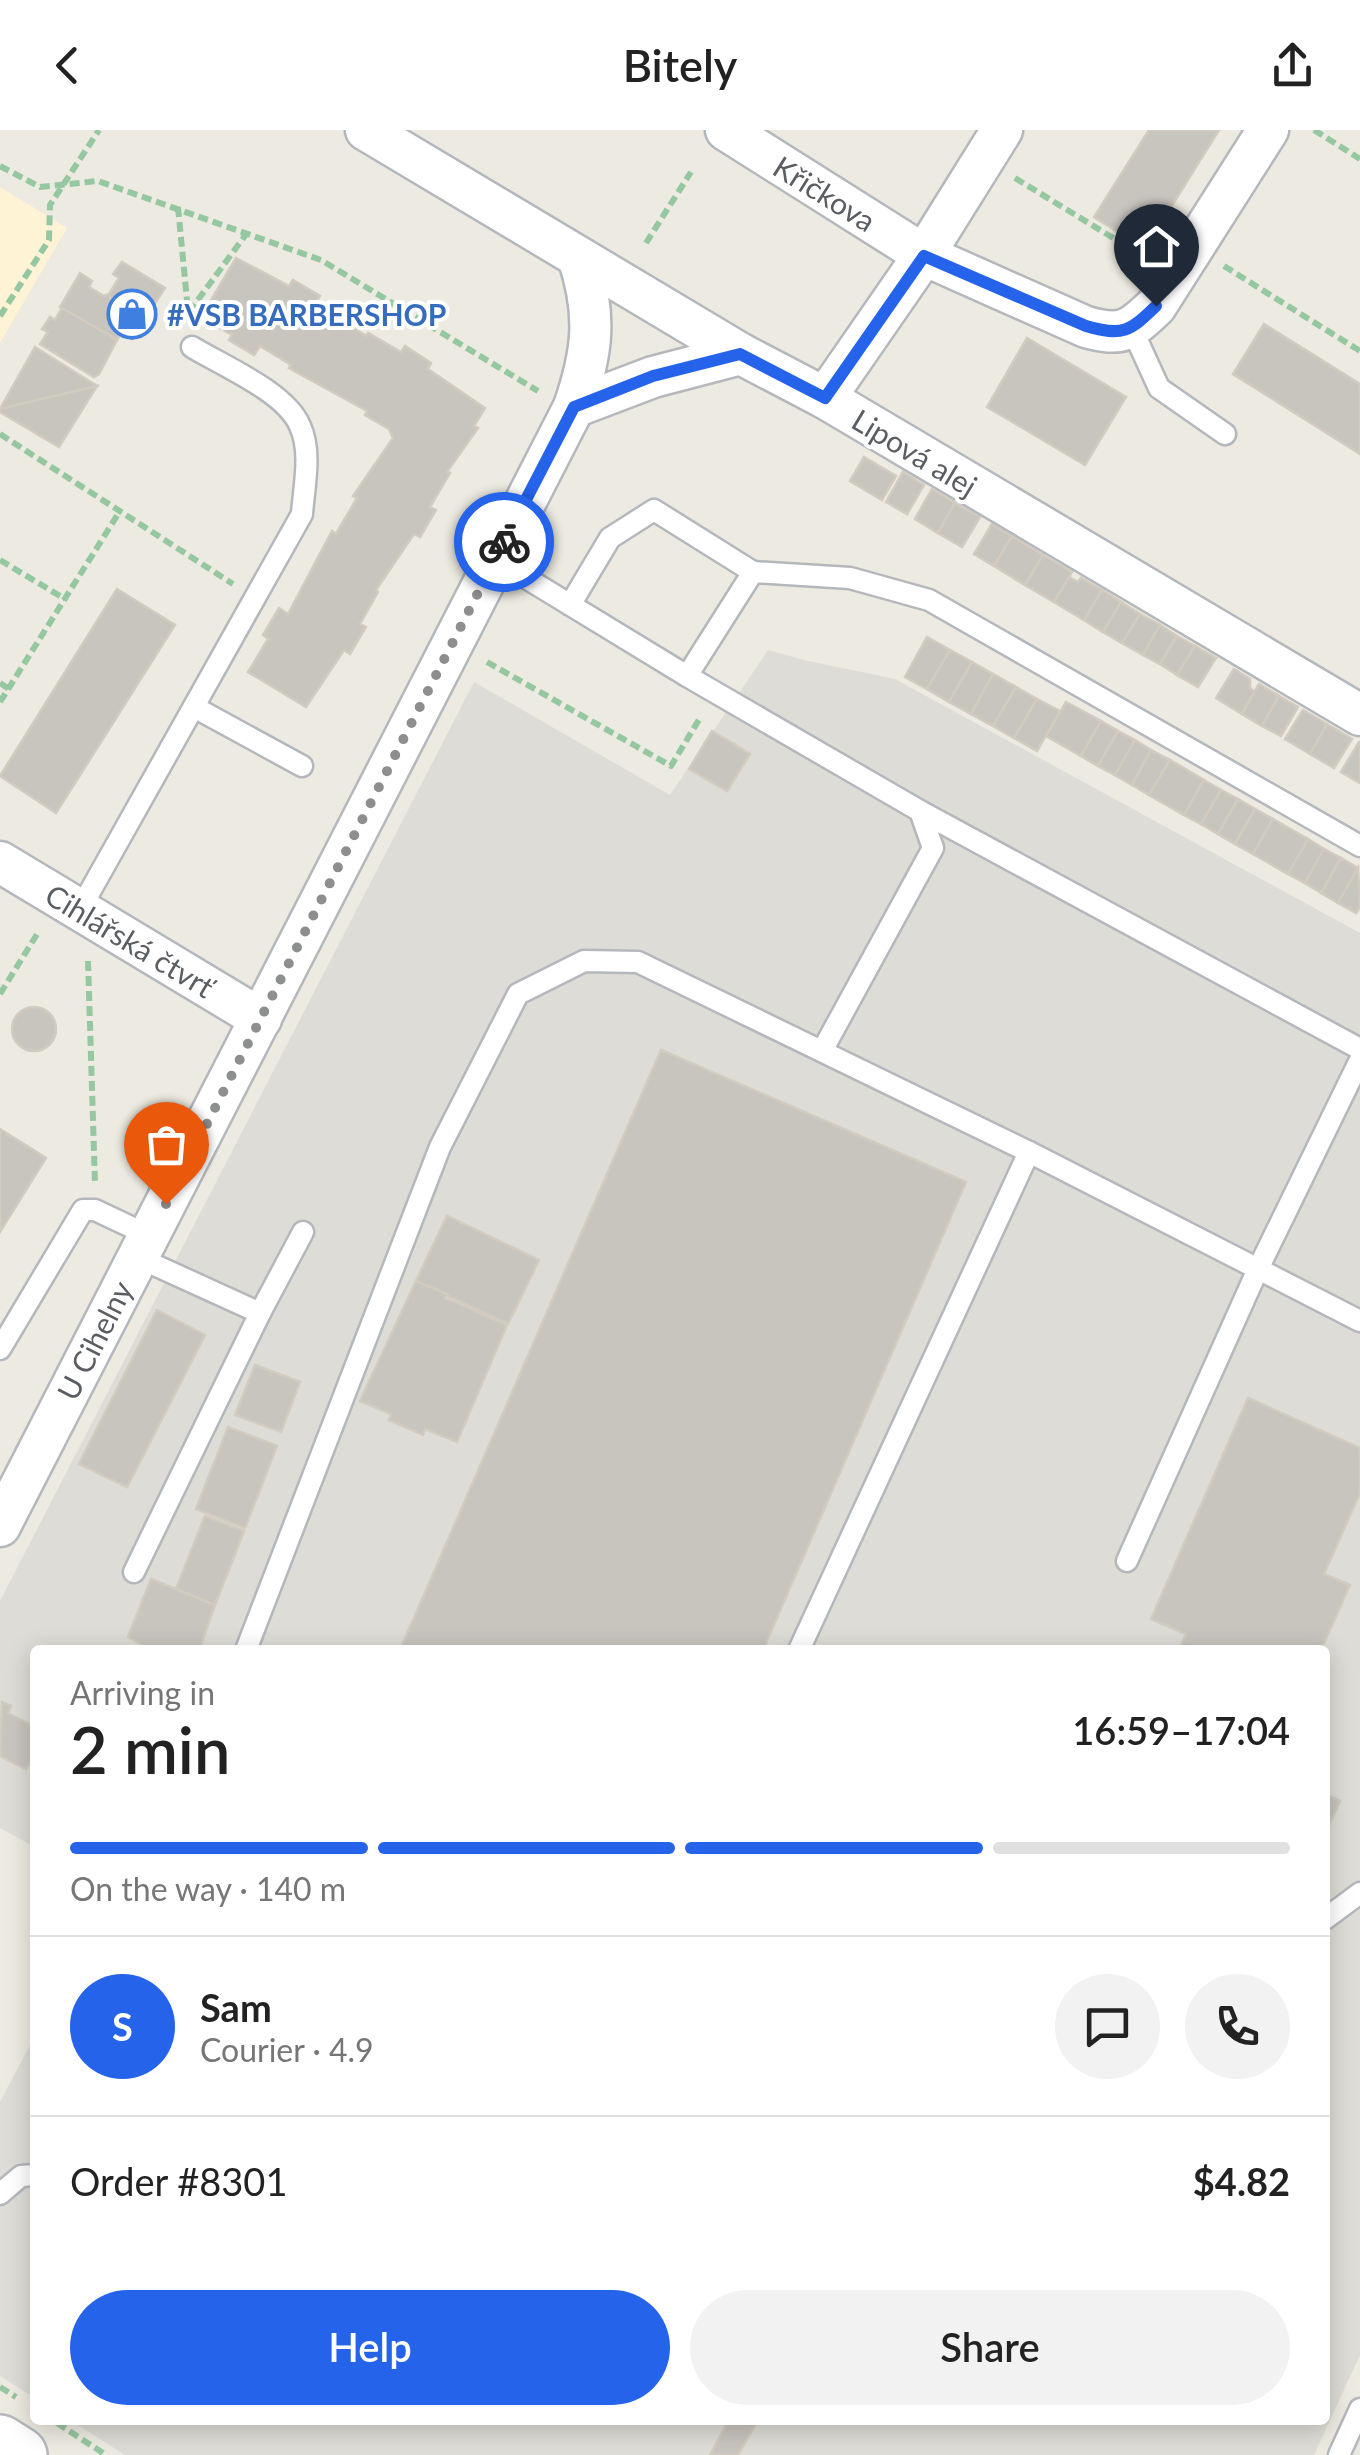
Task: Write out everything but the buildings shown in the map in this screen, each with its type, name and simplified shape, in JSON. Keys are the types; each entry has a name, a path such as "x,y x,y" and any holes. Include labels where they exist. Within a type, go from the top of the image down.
{"main road":[{"path":"0,2443 19,2455"}],"street":[{"name":"Lipová alej","path":"366,130 740,354 825,398 1360,716"},
{"name":"Křičkova","path":"726,130 924,256 1086,326 1109,333 1132,329"},
{"path":"825,398 924,256 1002,130"},
{"path":"1132,329 1156,306 1268,130"},
{"name":"U Cihelny","path":"0,1526 12,1473 143,1246 495,559 557,400 589,364 592,317 578,257"},
{"path":"557,400 740,354"},
{"name":"Cihlářská čtvrť","path":"0,862 75,917 261,1019"}],"lane":[{"path":"1132,329 1159,388 1225,434"},
{"path":"75,917 302,514 306,456 300,426 278,398 192,348"},
{"path":"570,605 610,538 654,510 754,572 850,578 929,600 1360,846"},
{"path":"495,559 920,811 1360,1049"},
{"path":"687,676 754,572"},
{"path":"194,707 302,766"},
{"path":"822,1051 933,848 920,811"},
{"path":"248,1645 440,1147 518,994 584,961 638,962 1029,1152 1360,1321"},
{"path":"1127,1561 1258,1269 1360,1060"},
{"path":"801,1645 1029,1152"},
{"path":"0,1349 83,1210 95,1210 143,1246 260,1313"},
{"path":"134,1572 302,1232"},
{"path":"1330,1914 1360,1892"},
{"path":"0,2194 21,2176 30,2176"},
{"path":"1339,2455 1360,2409"}],"path":[{"path":"0,316 49,240 50,205 99,130"},
{"path":"1314,130 1360,159"},
{"path":"0,166 40,187 98,182 322,260 557,400"},
{"path":"646,243 691,172"},
{"path":"1006,172 1360,351"},
{"path":"178,207 192,348"},
{"path":"188,312 247,233"},
{"path":"0,434 255,598"},
{"path":"0,702 120,512"},
{"path":"0,560 65,599"},
{"path":"477,656 671,766 715,692"},
{"path":"0,683 8,688"},
{"path":"0,994 75,917"},
{"path":"75,917 95,1210"},
{"path":"60,2425 106,2455"}],"shaded area":[{"path":"0,187 67,228 0,343"},
{"path":"768,650 895,679 1360,933 1360,2355 1330,2420 1330,1645 30,1645 30,1844 0,1828 0,1601 474,682 670,795"},
{"path":"30,2045 30,2395 0,2376 0,2102"},
{"path":"78,2425 1328,2425 1314,2455 125,2455"}],"way so far":[{"path":"166,1204 504,542"}],"place":[{"name":"#VSB BARBERSHOP","path":"132,314"}],"route":[{"path":"504,542 574,407 653,376 740,354 825,398 924,256 1109,333 1132,329 1156,306"}]}
